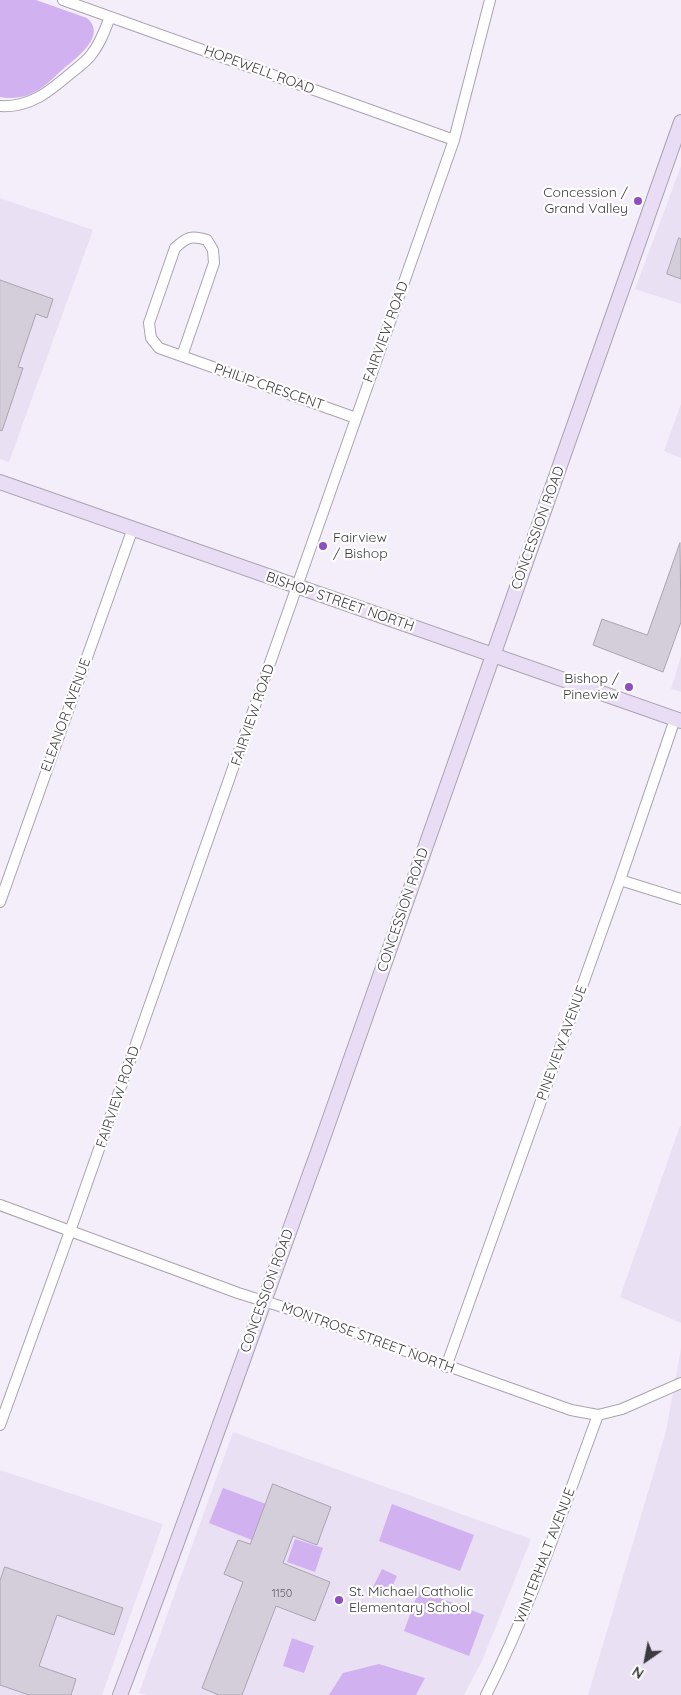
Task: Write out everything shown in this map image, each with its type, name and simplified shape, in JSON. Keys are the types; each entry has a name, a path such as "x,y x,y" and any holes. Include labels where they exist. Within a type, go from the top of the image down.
{"main road":[{"name":"CONCESSION ROAD","path":"120,1695 211,1452 681,122"},
{"name":"BISHOP STREET NORTH","path":"0,482 678,720"}],"street":[{"name":"HOPEWELL ROAD","path":"63,0 454,140"},
{"name":"FAIRVIEW ROAD","path":"0,1425 298,587 454,140 490,0"},
{"path":"0,106 20,105 48,93 91,56 101,40 110,17"},
{"name":"PHILIP CRESCENT","path":"182,356 214,263 213,250 207,240 195,236 184,240 175,248 148,323 151,338 159,348 356,418"},
{"name":"ELEANOR AVENUE","path":"0,902 4,875 133,528"},
{"name":"PINEVIEW AVENUE","path":"446,1367 678,720"},
{"path":"620,880 681,899"},
{"name":"MONTROSE STREET NORTH","path":"0,1205 446,1367 571,1410 598,1415 622,1409 681,1383"},
{"name":"WINTERHALT AVENUE","path":"486,1695 524,1614 598,1415"}],"shaded area":[{"path":"0,0 36,0 87,18 94,32 92,39 81,53 40,89 19,97 0,97"},
{"path":"681,166 681,304 635,289"},
{"path":"0,198 93,230 9,462 0,459"},
{"path":"681,404 681,458 664,451"},
{"path":"681,656 681,692 671,689"},
{"path":"681,1126 681,1323 620,1297"},
{"path":"681,1348 681,1695 588,1695 666,1431"},
{"name":"St. Michael Catholic Elementary School","path":"233,1432 531,1539 482,1661 464,1695 146,1695 139,1693"},
{"path":"0,1470 163,1524 102,1695 0,1695"},
{"path":"223,1488 266,1504 252,1540 209,1523"},
{"path":"392,1504 474,1535 460,1571 379,1541"},
{"path":"295,1539 323,1548 315,1572 287,1562"},
{"path":"382,1569 397,1576 387,1598 371,1591"},
{"path":"419,1590 484,1615 469,1656 404,1631"},
{"path":"292,1638 314,1646 304,1673 283,1666"},
{"path":"379,1664 425,1678 416,1695 329,1695 343,1673"}],"building":[{"path":"679,238 681,239 681,279 667,274"},
{"path":"0,280 53,299 47,318 36,314 18,367 23,368 2,431 0,430"},
{"path":"680,543 681,622 663,672 593,645 602,619 647,635"},
{"path":"273,1484 331,1507 317,1545 293,1536 283,1563 330,1582 315,1621 276,1606 242,1695 219,1695 202,1688 243,1582 224,1574 238,1540 250,1544"},
{"path":"5,1567 123,1608 114,1635 57,1615 39,1666 76,1679 71,1695 29,1695 0,1685 0,1581"}],"place":[{"name":"Concession / Grand Valley","path":"638,201"},
{"name":"Fairview / Bishop","path":"323,546"},
{"name":"Bishop / Pineview","path":"629,687"},
{"name":"St. Michael Catholic Elementary School","path":"339,1600"}]}
